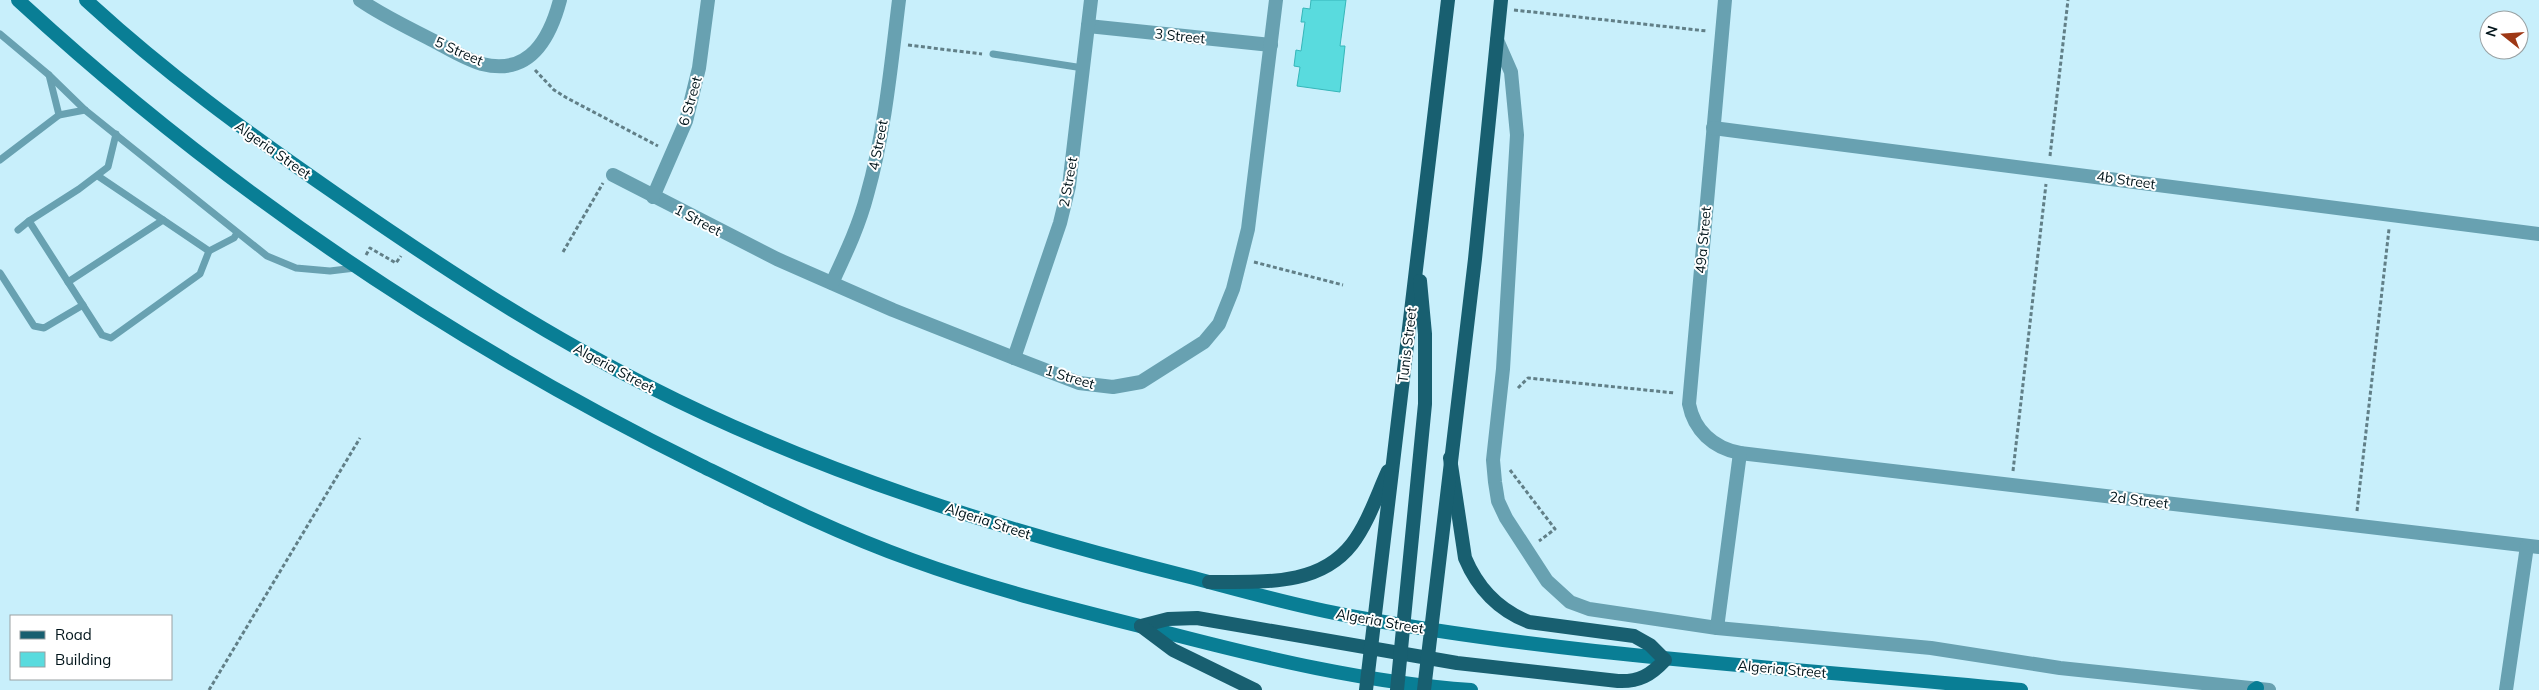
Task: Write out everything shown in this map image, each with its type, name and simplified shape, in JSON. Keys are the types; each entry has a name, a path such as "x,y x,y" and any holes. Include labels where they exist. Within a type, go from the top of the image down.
{"main road":[{"path":"18,0 64,42 244,188 301,230 358,268 488,350 601,415 815,521 903,556 966,578 1214,645 1366,683 1471,690"},
{"name":"Algeria Street","path":"86,0 146,52 229,118 409,245 492,299 612,368 686,406 755,436 885,487 1008,529 1257,595 1374,620 1665,660 2021,690"},
{"name":"Tunis Street","path":"1366,683 1448,0"},
{"path":"1424,688 1475,259 1501,4"},
{"path":"1398,686 1425,404 1425,334 1417,261"},
{"path":"1141,626 1168,619 1197,618 1427,658 1630,682 1644,678 1665,660 1650,645 1634,636 1529,622 1514,616 1488,597 1471,572 1465,558 1450,458"},
{"path":"1209,582 1294,579 1330,564 1342,555 1360,530 1393,459"},
{"path":"1141,626 1173,650 1255,690"}],"street":[{"name":"5 Street","path":"360,0 413,30 482,64 506,65 527,57 543,43 550,34 560,0"},
{"name":"6 Street","path":"653,197 686,121 694,94 708,0"},
{"name":"4 Street","path":"832,284 857,226 871,182 881,138 900,0"},
{"name":"2 Street","path":"1014,358 1064,206 1072,166 1091,0"},
{"name":"1 Street","path":"612,175 733,238 832,284 1014,358 1088,384 1113,387 1141,382 1195,348 1212,334 1226,307 1242,258 1248,229 1276,0"},
{"name":"49a Street","path":"1725,0 1689,395 1691,412 1704,435 1723,448 1740,453"},
{"name":"3 Street","path":"1088,26 1271,45"},
{"path":"1497,40 1511,72 1517,135 1504,350 1494,467 1498,501 1506,518 1547,581 1570,602 1589,609 1612,614 1717,628 1931,648 2060,668 2260,690"},
{"name":"4b Street","path":"1713,128 2539,234"},
{"path":"1717,628 1740,453"},
{"name":"2d Street","path":"1740,453 2533,547"},
{"path":"2506,690 2533,547"}],"lane":[{"path":"0,34 85,110 267,256 296,268 330,271 358,268"},
{"path":"993,54 1083,68"},
{"path":"49,76 59,115"},
{"path":"0,160 59,115 85,110"},
{"path":"18,230 98,176 108,167 116,134"},
{"path":"98,176 209,251"},
{"path":"68,282 163,220"},
{"path":"29,221 102,336 111,338 200,274 209,251 234,238 237,232"},
{"path":"0,273 34,326 44,328 83,305"}],"path":[{"path":"2011,485 2068,0"},
{"path":"1501,4 1722,33"},
{"path":"894,44 982,54"},
{"path":"527,57 543,80 554,90 672,153"},
{"path":"564,252 602,185 612,175"},
{"path":"2355,526 2391,216"},
{"path":"358,268 370,248 396,264 409,245"},
{"path":"1242,258 1343,285"},
{"path":"1517,395 1518,386 1528,378 1689,395"},
{"path":"210,690 360,438"},
{"path":"1509,468 1555,529 1527,550"}],"building":[{"path":"1311,0 1346,0 1340,46 1345,46 1340,92 1297,86 1300,67 1294,66 1296,50 1301,51 1305,22 1301,22 1303,8 1310,9"}]}
